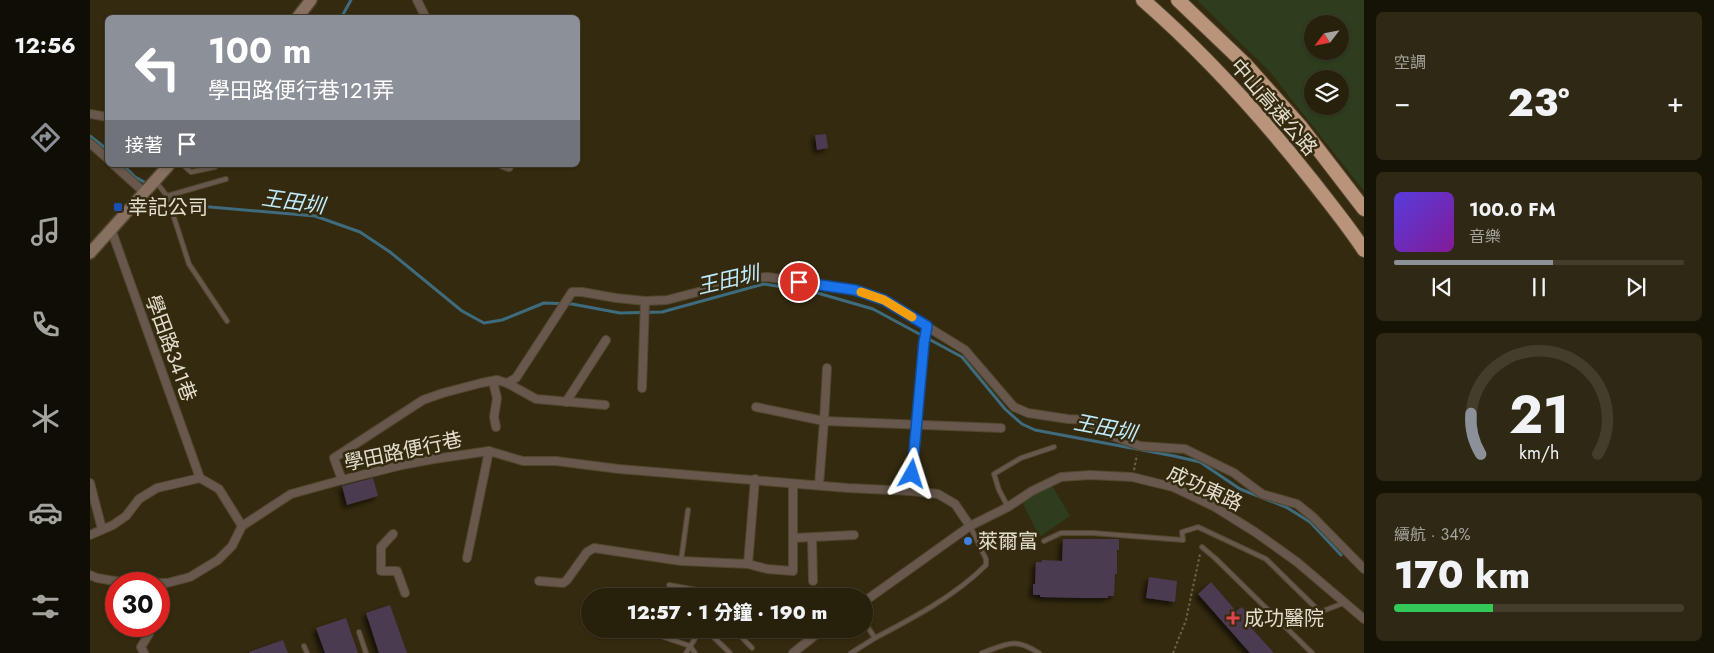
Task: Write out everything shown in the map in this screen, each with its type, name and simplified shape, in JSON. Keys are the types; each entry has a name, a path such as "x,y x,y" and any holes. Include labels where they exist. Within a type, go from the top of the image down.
{"highway":[{"name":"中山高速公路","path":"1143,0 1211,65 1278,137 1352,231 1364,250"},
{"name":"中山高速公路","path":"1178,0 1245,64 1300,127 1364,209"}],"main road":[{"path":"299,15 306,2"},
{"path":"90,252 168,167"}],"street":[{"path":"417,0 424,15"},
{"path":"90,114 105,116"},
{"path":"90,143 105,156"},
{"path":"116,167 144,193"},
{"name":"學田路341巷","path":"111,229 200,478"},
{"path":"507,383 516,378 572,292 645,301 667,300 752,278 768,277 855,290 884,300 965,350 1014,407 1028,413 1087,420 1102,432 1140,446 1186,449 1234,473 1262,494 1297,504 1364,569"},
{"path":"642,388 645,301"},
{"path":"911,491 927,326"},
{"path":"566,402 606,340"},
{"path":"819,485 827,368"},
{"path":"496,427 494,417 497,398 494,386 497,380"},
{"path":"342,480 334,458 423,400 443,393 497,380 507,383 536,399 605,405"},
{"path":"756,407 824,421 1002,428"},
{"path":"467,558 489,451"},
{"name":"學田路便行巷","path":"170,582 190,576 218,560 232,546 242,526 291,494 434,459 489,451 523,461 556,461 619,469 938,494 955,504 970,526"},
{"name":"成功東路","path":"873,595 970,526 1061,477 1090,475 1132,477 1173,487 1215,507 1255,532 1297,562 1364,619"},
{"path":"90,535 113,525 126,516 139,499 157,488 200,478 219,488 242,526"},
{"path":"748,564 756,480"},
{"path":"90,483 102,529"},
{"path":"538,581 563,583 587,552 594,548 681,561 748,564 767,569 793,571 793,484"},
{"path":"393,534 381,547 381,571 397,571 405,593"},
{"path":"793,538 854,534"},
{"path":"812,538 813,581"},
{"name":"學田路便行巷","path":"90,575 105,579"},
{"path":"144,653 142,647 147,637"},
{"path":"793,653 812,638"}],"lane":[{"path":"185,167 191,172 215,167"},
{"path":"167,196 226,179"},
{"path":"156,181 167,196 188,264 227,321"},
{"path":"1008,507 999,490 994,474 1021,458 1054,447"},
{"path":"681,561 688,510"},
{"path":"851,653 918,615 974,577 986,565 986,559 970,526"},
{"path":"1044,541 1061,532 1183,540 1182,532 1198,527 1266,559 1320,612 1344,603"},
{"path":"1202,546 1312,653"},
{"path":"669,585 686,588"},
{"path":"359,632 366,653"},
{"path":"667,638 690,646 695,653"},
{"path":"686,653 695,638"},
{"path":"714,638 730,653"},
{"path":"743,638 752,648"},
{"path":"982,653 1012,643 1029,647 1039,653"},
{"path":"304,646 306,653"}],"path":[{"path":"1132,477 1138,454"},
{"path":"1173,653 1186,620 1202,546"}],"green space":[{"path":"1197,0 1364,0 1364,191 1270,72"},
{"path":"1051,484 1070,516 1041,536 1022,502"}],"building":[{"path":"826,134 828,148 817,150 815,135"},
{"path":"373,478 378,496 347,505 342,486"},
{"path":"1063,539 1119,539 1114,596 1108,596 1108,598 1080,598 1040,597 1040,595 1033,595 1036,562 1042,562 1042,560 1062,561"},
{"path":"1149,577 1177,581 1175,602 1146,598"},
{"name":"成功醫院","path":"1211,582 1236,611 1242,607 1250,616 1245,621 1274,653 1250,653 1198,594"},
{"path":"390,605 407,653 379,653 366,613"},
{"path":"346,618 358,653 325,653 316,628"},
{"path":"283,640 288,653 249,653 249,652"}],"waterway":[{"path":"343,15 351,0"},
{"path":"90,136 105,148"},
{"name":"王田圳","path":"125,167 135,177 148,184"},
{"name":"王田圳","path":"169,195 187,205 315,216 360,232 390,252 462,311 484,323 502,320 544,303 572,304 620,313 662,312 764,284 814,292 873,309 962,357 1005,409 1022,424 1035,430 1200,462 1240,489 1286,507 1310,522 1341,555"}],"slow traffic":[{"path":"861,292 884,300 912,317"}],"place":[{"name":"幸記公司","path":"118,207"},
{"name":"萊爾富","path":"968,541"},
{"name":"成功醫院","path":"1233,618"}],"route":[{"path":"799,282 855,290 884,300 927,326 912,474"}]}
